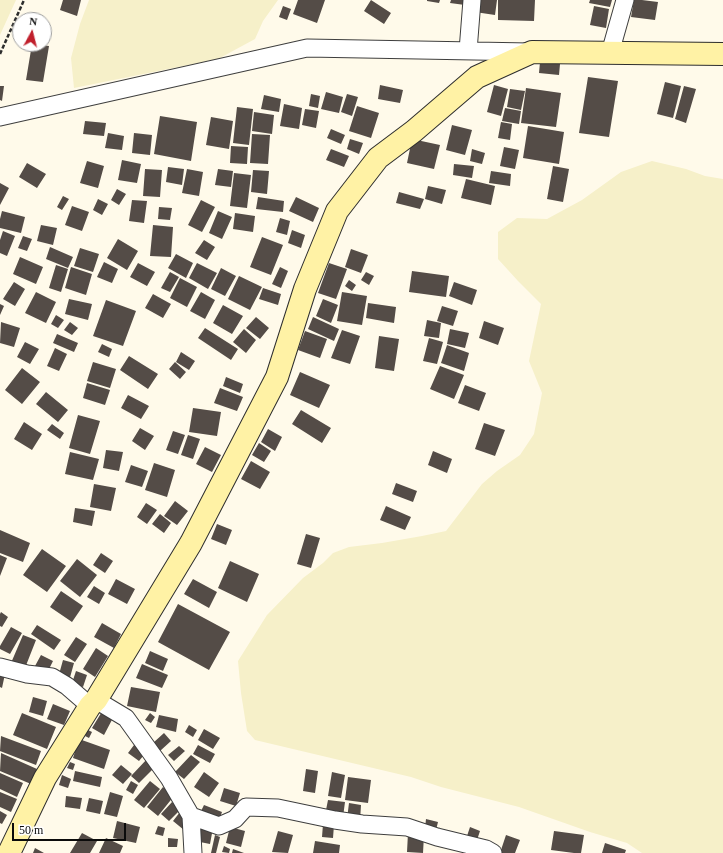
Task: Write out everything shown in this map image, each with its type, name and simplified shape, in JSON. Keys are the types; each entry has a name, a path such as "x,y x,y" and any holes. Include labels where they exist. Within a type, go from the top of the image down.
{"main road":[{"path":"9,853 45,778 191,543 277,377 305,289 337,211 378,158 414,131 477,77 532,52 723,54"}],"street":[{"path":"468,51 472,0"},
{"path":"610,53 625,0"},
{"path":"0,117 307,48 532,52"},
{"path":"0,667 27,674 52,677 93,703 126,718 169,778 192,816 193,853"},
{"path":"192,816 219,826 235,819 246,807 278,808 348,822 407,827 437,837 486,849 493,853"}],"path":[{"path":"0,54 24,0"}],"shaded area":[{"path":"0,0 16,0 0,35"},
{"path":"89,0 278,0 263,21 255,39 218,59 74,88 71,58 80,24"},
{"path":"652,161 686,169 705,176 723,179 723,853 642,853 627,843 590,832 519,807 441,787 411,777 255,740 247,731 238,661 267,615 303,578 323,563 333,553 349,547 382,543 446,531 482,484 497,471 520,455 534,434 542,393 529,361 541,304 498,259 498,232 517,218 547,219 582,200 621,172"}],"building":[{"path":"63,0 81,0 77,16 60,10"},
{"path":"298,0 325,0 317,23 293,14"},
{"path":"371,0 391,13 384,24 364,11"},
{"path":"427,0 440,0 439,3"},
{"path":"451,0 465,0 465,5 450,3"},
{"path":"477,0 497,0 495,15 475,12"},
{"path":"498,0 535,0 534,21 498,20"},
{"path":"590,0 612,0 610,7 589,3"},
{"path":"634,0 658,2 655,20 631,17"},
{"path":"283,6 291,9 287,20 279,17"},
{"path":"594,6 609,9 606,28 590,25"},
{"path":"31,52 48,52 43,82 26,80"},
{"path":"540,62 560,64 559,75 539,73"},
{"path":"588,77 618,81 609,137 579,133"},
{"path":"665,82 681,86 673,118 657,114"},
{"path":"380,85 403,90 400,103 378,99"},
{"path":"494,85 508,89 501,116 487,112"},
{"path":"0,86 4,86 2,101 0,100"},
{"path":"684,86 696,89 686,123 675,119"},
{"path":"526,88 561,93 556,127 521,123"},
{"path":"510,89 525,91 521,110 507,107"},
{"path":"326,92 343,97 339,113 321,109"},
{"path":"311,94 320,96 318,108 309,106"},
{"path":"347,94 358,97 352,116 341,112"},
{"path":"264,95 281,99 279,112 261,109"},
{"path":"284,104 302,108 299,129 280,126"},
{"path":"357,106 379,113 371,138 349,131"},
{"path":"237,107 253,109 249,145 233,143"},
{"path":"505,108 521,111 519,124 502,121"},
{"path":"305,109 319,111 316,128 302,125"},
{"path":"254,112 274,115 272,134 252,131"},
{"path":"160,116 197,122 191,161 154,154"},
{"path":"211,117 233,121 229,149 206,145"},
{"path":"85,121 106,123 104,136 83,134"},
{"path":"501,122 512,124 510,140 498,138"},
{"path":"452,125 472,130 465,155 446,150"},
{"path":"528,126 564,132 559,164 523,158"},
{"path":"331,129 345,135 341,144 327,138"},
{"path":"108,133 124,136 122,150 105,148"},
{"path":"134,133 152,135 150,155 132,153"},
{"path":"252,134 270,135 268,164 250,163"},
{"path":"350,139 363,143 359,154 347,149"},
{"path":"412,139 440,145 434,169 407,163"},
{"path":"231,146 248,147 247,164 230,163"},
{"path":"504,147 519,150 515,169 500,166"},
{"path":"331,149 349,156 344,167 326,160"},
{"path":"472,149 485,153 482,164 470,161"},
{"path":"122,160 141,164 137,183 118,180"},
{"path":"87,161 104,166 98,188 80,183"},
{"path":"27,163 46,174 37,188 19,177"},
{"path":"454,164 474,166 472,178 453,175"},
{"path":"553,166 569,169 563,202 547,199"},
{"path":"168,167 184,169 182,185 166,182"},
{"path":"145,169 162,170 160,197 143,196"},
{"path":"187,169 203,172 199,196 182,193"},
{"path":"218,169 233,171 231,187 215,185"},
{"path":"253,170 269,171 267,194 251,192"},
{"path":"491,171 511,174 510,186 489,183"},
{"path":"234,173 251,175 247,208 230,206"},
{"path":"466,179 495,186 491,205 461,198"},
{"path":"0,183 9,188 0,205"},
{"path":"428,186 446,190 442,204 425,199"},
{"path":"117,189 126,194 119,205 111,200"},
{"path":"399,192 424,199 420,209 396,203"},
{"path":"63,196 69,199 62,210 57,207"},
{"path":"258,197 284,201 283,212 256,209"},
{"path":"296,197 319,208 313,222 289,211"},
{"path":"98,199 108,204 102,215 93,210"},
{"path":"132,200 147,201 144,223 129,221"},
{"path":"201,200 215,207 202,232 188,225"},
{"path":"72,206 89,212 82,231 65,225"},
{"path":"159,207 172,208 170,220 158,219"},
{"path":"2,211 25,217 21,233 0,228"},
{"path":"218,211 232,217 222,239 209,233"},
{"path":"235,213 255,216 253,232 233,229"},
{"path":"280,218 290,221 287,235 276,232"},
{"path":"41,225 57,228 53,245 37,241"},
{"path":"153,225 173,227 171,257 150,256"},
{"path":"292,230 305,235 301,248 288,243"},
{"path":"3,231 15,236 7,256 0,253 0,240"},
{"path":"23,236 32,239 27,251 18,248"},
{"path":"262,237 283,245 271,275 250,267"},
{"path":"118,239 138,251 127,270 107,258"},
{"path":"204,240 215,247 207,260 195,253"},
{"path":"50,247 73,257 68,268 46,259"},
{"path":"80,248 99,254 93,272 74,266"},
{"path":"351,249 368,255 361,273 345,267"},
{"path":"176,254 193,263 186,278 168,268"},
{"path":"20,257 43,267 36,284 13,274"},
{"path":"104,262 118,269 112,283 97,277"},
{"path":"138,263 155,272 147,286 130,277"},
{"path":"197,263 217,273 208,289 189,278"},
{"path":"329,263 347,269 336,299 318,293"},
{"path":"56,265 68,269 61,292 49,288"},
{"path":"71,267 92,274 86,295 65,288"},
{"path":"280,267 288,271 281,288 272,284"},
{"path":"221,268 236,276 225,296 211,289"},
{"path":"412,271 449,276 446,297 409,292"},
{"path":"170,272 179,277 170,292 161,288"},
{"path":"366,272 374,276 369,285 361,280"},
{"path":"239,276 262,287 250,310 228,299"},
{"path":"180,278 197,287 187,307 170,298"},
{"path":"349,280 356,285 352,291 345,286"},
{"path":"14,282 25,289 15,306 3,299"},
{"path":"454,282 477,290 472,305 449,296"},
{"path":"263,288 281,294 278,305 259,299"},
{"path":"36,292 56,302 46,323 25,313"},
{"path":"201,292 215,300 205,319 190,311"},
{"path":"342,292 367,296 362,325 337,321"},
{"path":"153,294 171,304 163,318 145,308"},
{"path":"69,299 92,304 88,320 65,314"},
{"path":"323,299 338,305 331,323 316,316"},
{"path":"106,300 136,311 123,346 93,336"},
{"path":"368,303 396,307 394,323 366,318"},
{"path":"0,304 4,306 0,315"},
{"path":"223,305 243,316 232,334 213,323"},
{"path":"442,306 458,311 453,326 437,321"},
{"path":"56,315 64,320 58,328 51,324"},
{"path":"256,317 269,328 260,339 246,328"},
{"path":"313,317 339,329 334,341 308,329"},
{"path":"427,320 441,323 439,338 424,336"},
{"path":"484,321 504,328 498,345 479,338"},
{"path":"1,322 20,328 14,347 0,343"},
{"path":"70,322 78,328 72,335 64,330"},
{"path":"205,328 238,349 231,360 198,338"},
{"path":"244,329 256,340 246,353 233,342"},
{"path":"450,329 469,333 465,348 447,344"},
{"path":"342,330 360,336 350,364 331,358"},
{"path":"305,331 327,339 320,358 298,350"},
{"path":"57,334 78,343 74,352 53,343"},
{"path":"379,336 399,339 394,371 375,368"},
{"path":"429,338 443,342 437,364 423,361"},
{"path":"25,342 39,349 30,364 17,357"},
{"path":"102,344 112,349 109,357 98,352"},
{"path":"447,345 469,353 464,371 441,363"},
{"path":"55,348 67,354 59,371 47,366"},
{"path":"181,352 195,361 189,370 176,362"},
{"path":"129,356 158,374 148,389 120,370"},
{"path":"93,362 116,369 110,388 87,381"},
{"path":"175,362 186,372 180,379 169,369"},
{"path":"440,366 464,375 454,399 430,389"},
{"path":"22,368 40,382 22,404 5,390"},
{"path":"300,372 330,385 319,408 290,395"},
{"path":"226,377 243,384 240,393 223,386"},
{"path":"87,383 110,390 105,405 83,398"},
{"path":"465,385 486,393 479,411 458,403"},
{"path":"220,388 243,397 237,411 214,403"},
{"path":"46,392 68,410 58,422 36,404"},
{"path":"128,395 149,406 141,419 121,408"},
{"path":"193,408 221,412 217,436 189,432"},
{"path":"301,410 331,428 322,443 292,424"},
{"path":"78,415 100,421 90,454 69,448"},
{"path":"24,422 42,434 32,450 14,439"},
{"path":"484,423 505,430 495,456 475,449"},
{"path":"52,424 64,433 60,439 47,430"},
{"path":"140,428 154,436 145,450 132,441"},
{"path":"268,429 282,437 275,451 261,442"},
{"path":"173,431 185,435 178,454 166,450"},
{"path":"188,435 200,439 193,459 181,455"},
{"path":"259,443 271,451 264,462 252,455"},
{"path":"205,447 221,455 212,472 196,464"},
{"path":"106,450 123,452 119,471 103,468"},
{"path":"433,451 452,459 447,473 428,465"},
{"path":"70,452 99,459 93,480 65,474"},
{"path":"251,461 270,472 260,489 241,479"},
{"path":"154,463 175,470 167,497 145,490"},
{"path":"131,465 148,471 142,487 125,482"},
{"path":"396,483 417,491 413,502 392,494"},
{"path":"94,484 116,488 111,511 90,507"},
{"path":"175,501 188,511 177,525 164,516"},
{"path":"146,503 157,510 147,524 137,517"},
{"path":"386,506 411,517 405,530 380,520"},
{"path":"75,508 95,511 92,526 73,522"},
{"path":"160,514 171,523 164,533 152,524"},
{"path":"217,524 232,530 226,545 211,539"},
{"path":"0,530 30,543 23,562 0,553"},
{"path":"306,534 320,538 311,568 297,564"},
{"path":"42,549 66,566 47,592 23,575"},
{"path":"101,553 113,561 105,573 93,565"},
{"path":"0,555 7,558 0,576"},
{"path":"77,559 97,575 80,597 60,581"},
{"path":"230,561 259,574 247,602 218,588"},
{"path":"116,579 135,589 127,604 108,594"},
{"path":"193,579 217,592 209,608 184,594"},
{"path":"94,586 105,593 99,604 87,597"},
{"path":"61,591 83,606 72,622 50,607"},
{"path":"178,604 230,632 209,670 158,642"},
{"path":"1,612 8,617 2,627 0,626"},
{"path":"102,623 121,634 114,648 94,637"},
{"path":"37,625 61,640 54,650 31,634"},
{"path":"11,627 22,633 10,654 0,649 0,646"},
{"path":"23,635 36,640 25,668 11,663"},
{"path":"76,637 87,644 75,662 64,655"},
{"path":"96,648 108,656 95,677 83,669"},
{"path":"150,651 168,659 163,671 145,663"},
{"path":"41,655 53,661 47,673 35,666"},
{"path":"63,660 74,663 69,681 58,678"},
{"path":"142,664 168,675 162,688 136,678"},
{"path":"76,671 87,675 83,687 72,683"},
{"path":"0,673 5,674 2,688 0,687"},
{"path":"131,687 160,692 156,712 127,706"},
{"path":"33,697 47,701 43,716 29,712"},
{"path":"53,704 70,711 64,725 47,719"},
{"path":"103,710 114,716 104,735 92,728"},
{"path":"22,713 56,727 47,749 13,735"},
{"path":"150,713 155,717 151,723 145,720"},
{"path":"159,715 178,719 176,732 156,727"},
{"path":"189,725 197,730 193,737 185,732"},
{"path":"204,729 220,738 213,749 198,740"},
{"path":"88,730 92,732 89,738 85,736"},
{"path":"164,733 171,741 160,751 153,743"},
{"path":"1,736 41,751 36,765 0,751"},
{"path":"79,739 110,750 104,769 73,758"},
{"path":"137,741 148,750 139,761 128,753"},
{"path":"198,745 215,754 210,763 193,754"},
{"path":"179,746 185,751 174,761 168,755"},
{"path":"1,753 37,769 31,784 0,771"},
{"path":"191,755 200,762 184,779 175,772"},
{"path":"148,758 156,766 139,783 131,776"},
{"path":"70,762 75,764 73,770 67,768"},
{"path":"121,765 132,774 123,784 112,775"},
{"path":"306,769 318,771 315,793 303,791"},
{"path":"75,771 102,777 100,787 73,781"},
{"path":"204,772 219,783 209,797 194,787"},
{"path":"332,772 345,775 341,798 328,796"},
{"path":"0,773 23,783 17,797 0,789"},
{"path":"62,775 71,779 68,788 59,785"},
{"path":"348,777 371,780 368,803 345,800"},
{"path":"131,781 138,785 133,794 126,790"},
{"path":"150,781 160,789 144,808 134,800"},
{"path":"163,787 174,796 158,816 147,807"},
{"path":"224,788 240,793 236,806 220,801"},
{"path":"0,792 17,799 11,812 0,807"},
{"path":"110,792 123,796 117,817 104,814"},
{"path":"66,796 82,798 80,809 65,807"},
{"path":"89,798 103,801 100,814 86,811"},
{"path":"328,800 345,802 343,817 325,815"},
{"path":"172,802 180,810 169,821 161,814"},
{"path":"349,803 361,805 360,821 347,819"},
{"path":"204,805 222,812 218,823 199,815"},
{"path":"0,811 7,815 2,824 0,823"},
{"path":"180,812 191,821 184,830 173,821"},
{"path":"426,819 438,822 436,830 425,828"},
{"path":"117,821 140,827 136,843 113,838"},
{"path":"323,824 334,825 333,838 322,837"},
{"path":"158,826 165,828 163,836 155,834"},
{"path":"197,826 213,828 210,844 195,841"},
{"path":"230,827 245,831 241,847 226,843"},
{"path":"470,827 480,831 477,840 467,836"},
{"path":"278,831 293,835 288,853 272,852"},
{"path":"554,831 584,835 581,853 551,850"},
{"path":"82,833 97,841 90,853 70,853"},
{"path":"408,833 424,835 423,853 407,852"},
{"path":"215,835 220,837 216,853 211,853"},
{"path":"506,835 520,840 515,853 500,853"},
{"path":"106,838 123,846 120,853 99,853"},
{"path":"168,838 178,839 177,847 168,847"},
{"path":"315,841 340,845 339,853 313,853"},
{"path":"605,843 626,850 625,853 602,853"},
{"path":"224,846 230,849 229,853 222,852"},
{"path":"35,848 44,853 33,853"},
{"path":"233,849 244,853 232,853"}]}
